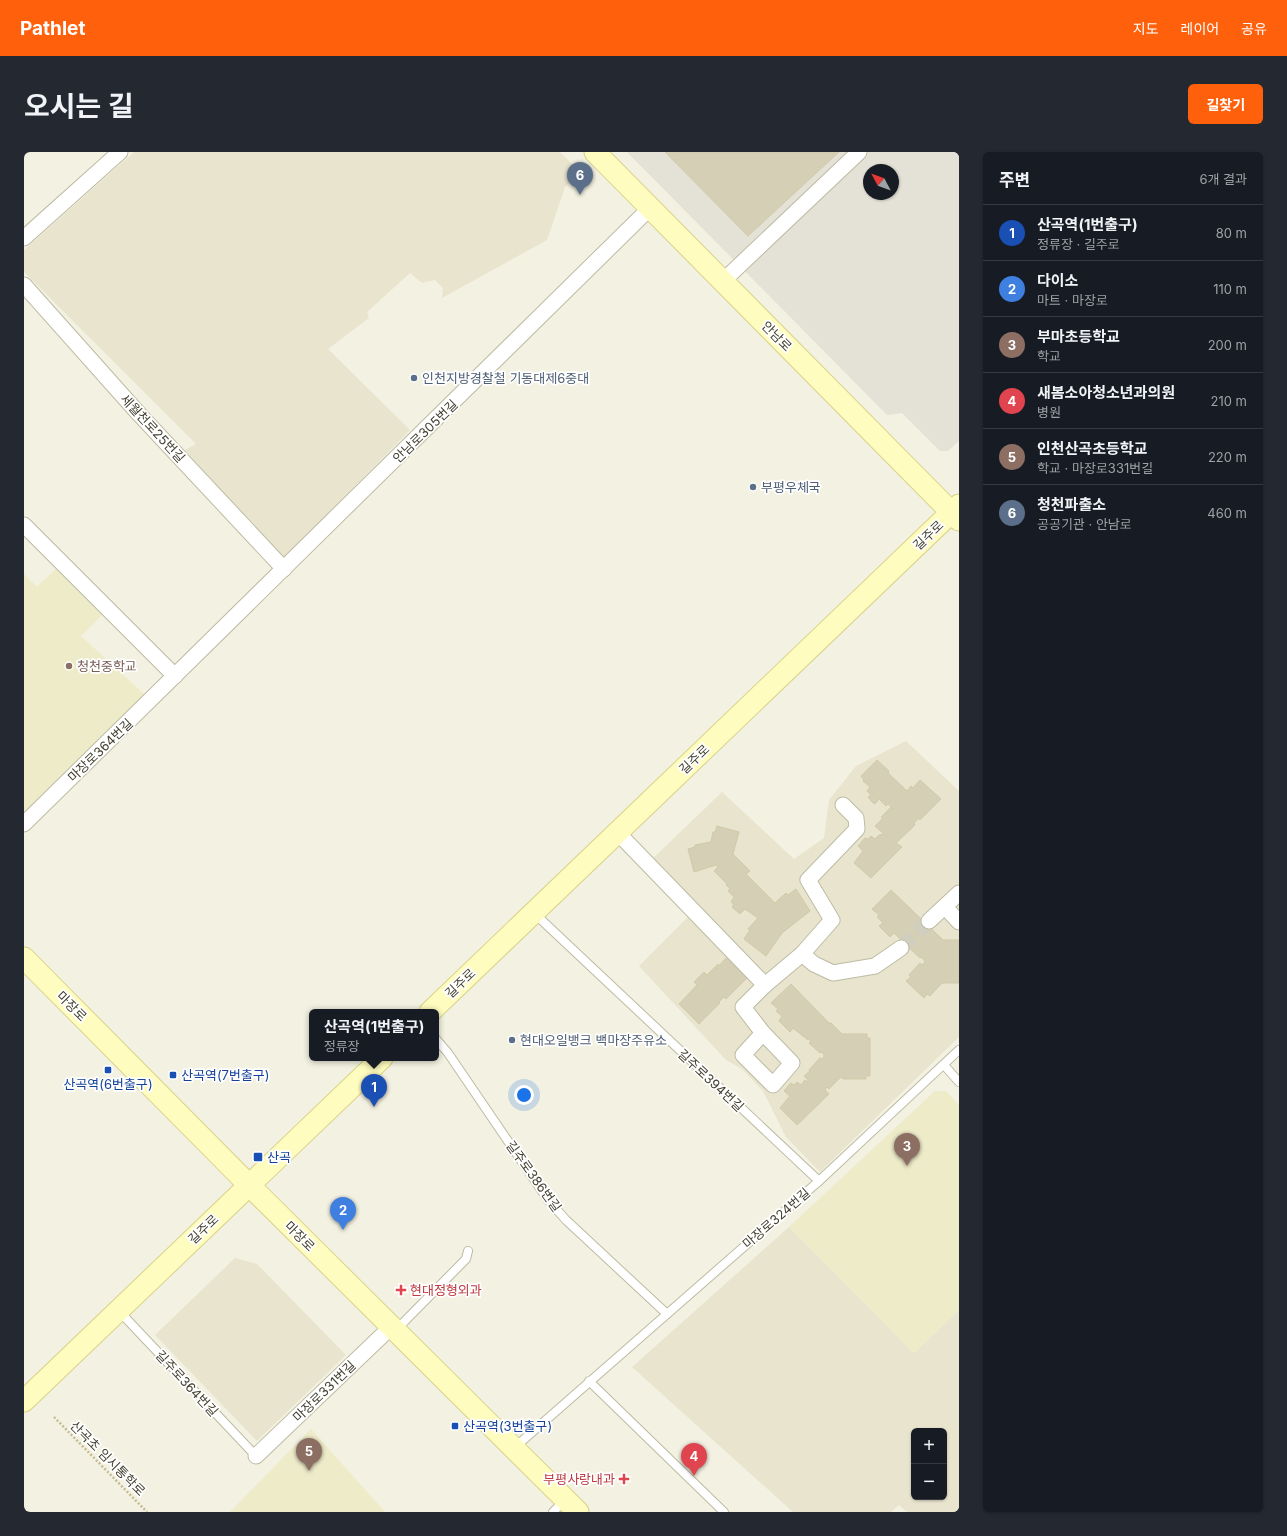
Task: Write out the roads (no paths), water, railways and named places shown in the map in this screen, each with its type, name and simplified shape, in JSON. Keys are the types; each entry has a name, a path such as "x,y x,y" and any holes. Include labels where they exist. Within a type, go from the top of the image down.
{"main road":[{"name":"안남로","path":"595,152 723,282 957,512"},
{"name":"길주로","path":"433,1009 957,512"},
{"name":"마장로","path":"24,958 513,1448 565,1508"},
{"name":"길주로","path":"24,1402 379,1061"}],"street":[{"path":"24,238 120,152"},
{"path":"723,282 860,152"},
{"name":"안남로305번길","path":"284,569 650,208"},
{"name":"세월천로25번길","path":"24,285 139,414 284,569"},
{"path":"26,528 175,676"},
{"name":"마장로364번길","path":"24,823 284,569"},
{"path":"763,1034 743,1006 764,985 802,954 832,920 808,880 857,829 856,818 844,805"},
{"path":"618,832 764,985"},
{"path":"929,921 959,893"},
{"path":"945,907 959,922"},
{"path":"802,954 814,964 833,973 875,966 901,948"},
{"name":"마장로331번길","path":"256,1456 394,1328"}],"lane":[{"name":"길주로394번길","path":"534,912 819,1182"},
{"name":"길주로386번길","path":"439,1042 448,1053 548,1200 566,1220 667,1314"},
{"name":"마장로324번길","path":"513,1448 819,1182 959,1050"},
{"path":"944,1065 959,1082"},
{"path":"394,1328 466,1259 468,1251"},
{"name":"길주로364번길","path":"119,1310 256,1456"},
{"path":"589,1381 724,1512"}],"tunnel":[{"path":"901,948 929,921"}],"place":[{"name":"청천파출소","path":"580,195"},
{"name":"인천지방경찰철 기동대제6중대","path":"414,378"},
{"name":"부평우체국","path":"753,487"},
{"name":"청천중학교","path":"69,666"},
{"name":"현대오일뱅크 백마장주유소","path":"512,1040"},
{"name":"산곡역(6번출구)","path":"108,1070"},
{"name":"산곡역(7번출구)","path":"173,1075"},
{"name":"산곡역(1번출구)","path":"374,1107"},
{"name":"산곡","path":"258,1157"},
{"name":"부마초등학교","path":"907,1166"},
{"name":"다이소","path":"343,1230"},
{"name":"현대정형외과","path":"401,1290"},
{"name":"산곡역(3번출구)","path":"455,1426"},
{"name":"인천산곡초등학교","path":"309,1471"},
{"name":"새봄소아청소년과의원","path":"694,1476"},
{"name":"부평사랑내과","path":"624,1479"}]}
